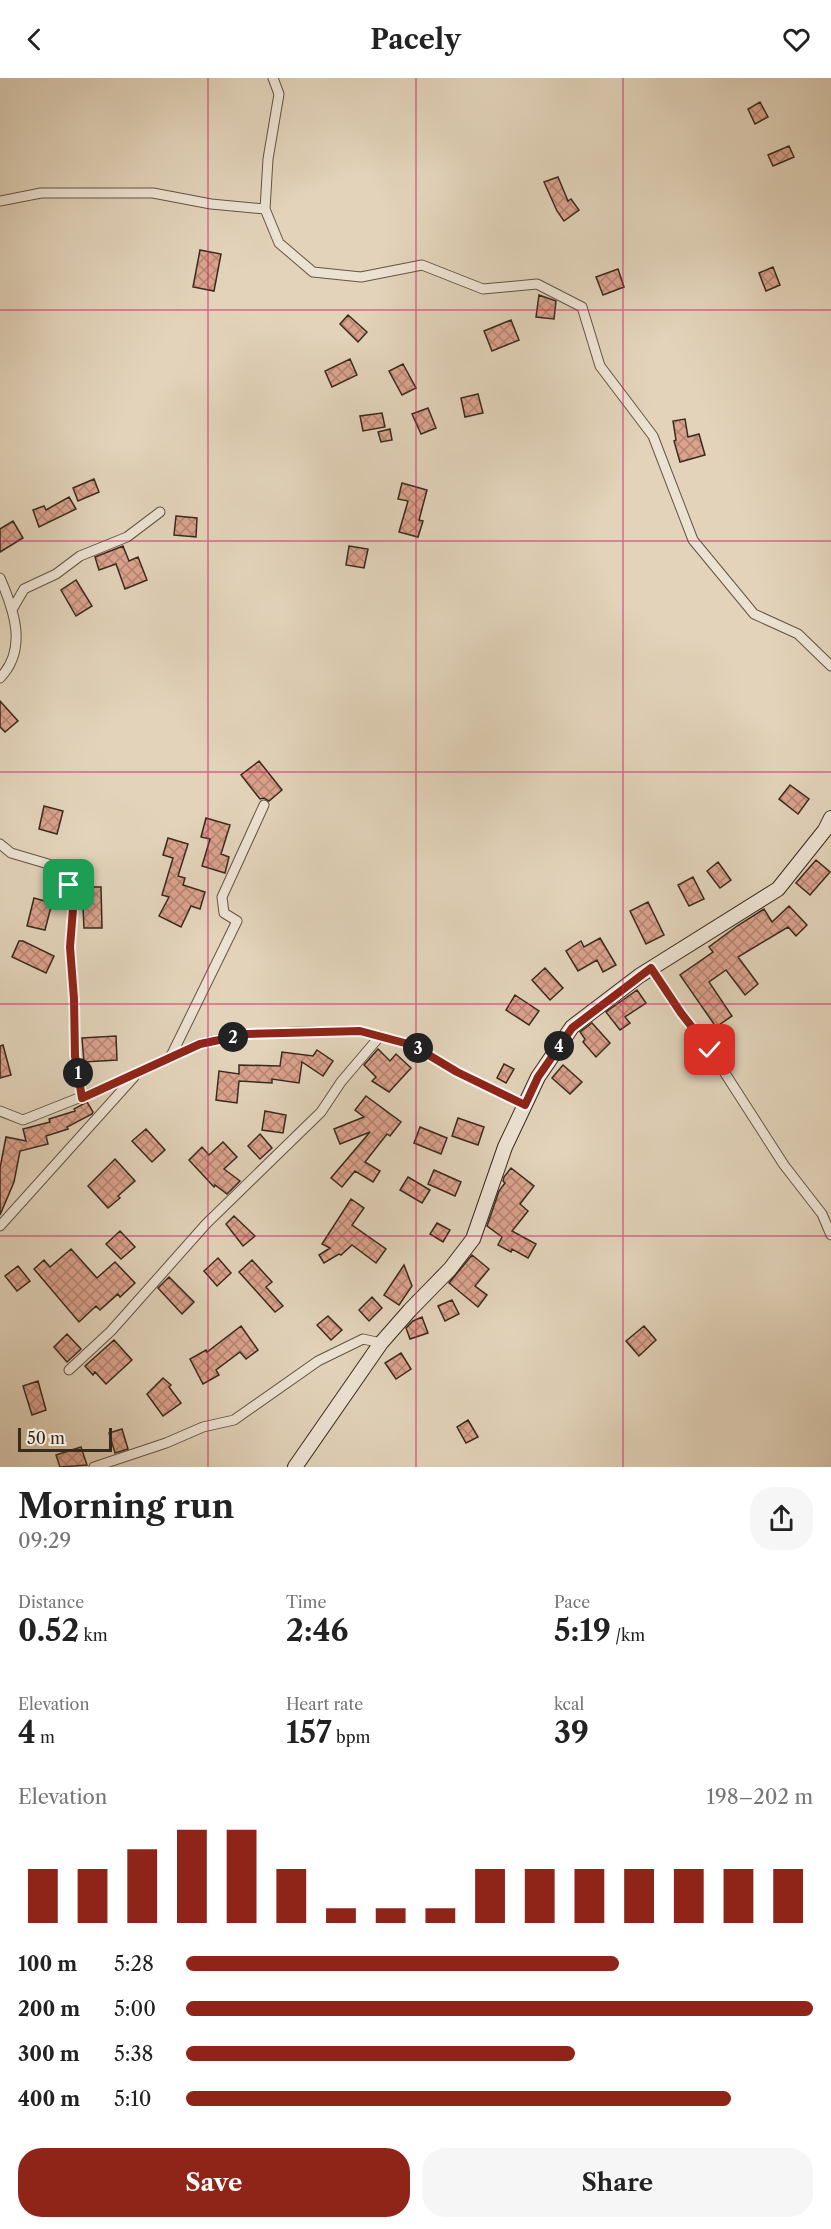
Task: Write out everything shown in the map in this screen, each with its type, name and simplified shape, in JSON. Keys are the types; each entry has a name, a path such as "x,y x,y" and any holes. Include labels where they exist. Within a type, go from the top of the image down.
{"street":[{"path":"273,78 279,94 268,159 265,209 279,243 313,272 361,277 422,264 483,288 537,284 582,307 600,366 653,436 693,540 754,614 798,634 831,666"},
{"path":"0,201 41,193 153,194 211,204 265,209"},
{"path":"13,608 24,589 56,574 80,556 127,537 160,512"},
{"path":"0,578 13,608 16,642 8,669 0,678"},
{"path":"171,1056 237,921 224,913 222,897 264,805"},
{"path":"295,1467 381,1343 450,1269 473,1239 505,1147 538,1077 572,1028 651,968 778,889 825,831 831,818"},
{"path":"0,844 11,853 55,866 69,885 73,909 70,947 75,1056 82,1098"},
{"path":"651,968 681,1013 710,1050 784,1165 822,1214 831,1235"},
{"path":"0,1111 23,1120 82,1098 200,1044 248,1034 360,1031 412,1045 457,1072 525,1105"},
{"path":"69,1370 111,1331 206,1224 321,1112 341,1082 380,1036"},
{"path":"0,1226 137,1073"},
{"path":"94,1467 166,1443 203,1427 234,1420 318,1362 363,1339 381,1343"}],"building":[{"path":"760,102 768,117 755,124 748,109"},
{"path":"789,146 794,157 773,166 768,155"},
{"path":"558,177 568,201 571,199 579,210 564,221 544,182"},
{"path":"200,250 221,254 214,291 193,287"},
{"path":"773,267 780,285 766,291 759,273"},
{"path":"618,269 624,287 603,295 596,277"},
{"path":"539,295 556,301 554,319 536,317"},
{"path":"348,315 367,332 358,342 340,324"},
{"path":"511,320 519,340 492,351 484,331"},
{"path":"350,359 357,375 332,387 325,371"},
{"path":"403,364 416,388 402,395 389,371"},
{"path":"478,394 483,413 465,417 461,398"},
{"path":"428,408 436,428 421,434 412,414"},
{"path":"382,413 385,427 363,431 360,416"},
{"path":"685,419 688,437 699,434 705,455 680,462 674,441 676,440 673,421"},
{"path":"390,429 392,440 381,442 378,432"},
{"path":"94,479 99,492 78,501 73,488"},
{"path":"402,483 427,490 419,520 423,521 418,537 399,532 408,501 398,499"},
{"path":"69,497 76,509 39,527 33,510 44,506 46,510"},
{"path":"176,516 197,518 196,537 174,535"},
{"path":"13,521 23,538 0,552 0,529"},
{"path":"123,546 129,561 138,557 147,580 125,589 116,564 99,570 95,557"},
{"path":"349,546 368,549 364,568 346,565"},
{"path":"76,580 92,606 76,616 61,590"},
{"path":"0,701 18,721 5,732 0,727"},
{"path":"259,761 282,790 269,801 264,798 260,799 241,775"},
{"path":"790,785 809,799 798,814 779,799"},
{"path":"44,806 63,811 57,834 39,829"},
{"path":"206,818 230,825 221,854 229,857 225,873 202,866 210,839 201,837"},
{"path":"168,838 188,844 178,876 185,878 183,885 205,892 200,909 191,906 181,927 159,916 169,897 162,895 173,858 163,855"},
{"path":"816,860 830,872 810,895 796,883"},
{"path":"718,862 731,880 720,888 707,871"},
{"path":"693,877 704,899 689,906 678,885"},
{"path":"82,887 101,887 102,928 84,928"},
{"path":"34,898 52,903 45,930 27,926"},
{"path":"648,902 664,935 646,944 630,911"},
{"path":"789,906 807,925 796,936 788,927 738,957 758,984 745,995 726,970 709,982 732,1016 716,1027 680,975 713,952 709,947 737,926 764,909 772,922"},
{"path":"600,938 616,965 603,972 597,960 578,971 566,951 581,941 584,947"},
{"path":"19,941 54,956 46,973 12,957"},
{"path":"545,968 563,988 550,1000 532,980"},
{"path":"637,990 646,1003 625,1017 630,1023 620,1030 606,1012"},
{"path":"515,995 539,1011 529,1025 506,1010"},
{"path":"592,1023 610,1043 596,1057 583,1042 585,1039 580,1032"},
{"path":"116,1036 117,1060 84,1062 82,1038"},
{"path":"3,1045 11,1075 0,1078 0,1046"},
{"path":"378,1049 390,1061 396,1054 411,1068 389,1092 372,1081 376,1077 364,1065"},
{"path":"317,1050 333,1061 323,1076 302,1062 299,1083 272,1079 272,1083 239,1081 237,1103 216,1100 219,1071 239,1074 239,1065 280,1066 282,1052 313,1056"},
{"path":"504,1064 514,1069 506,1083 497,1078"},
{"path":"563,1065 582,1082 570,1094 552,1078"},
{"path":"366,1096 401,1122 390,1136 387,1134 365,1162 380,1171 373,1182 355,1171 342,1187 331,1178 370,1132 340,1144 334,1129 364,1117 355,1110"},
{"path":"87,1102 92,1114 67,1127 68,1129 46,1136 48,1144 20,1151 14,1182 0,1215 0,1168 6,1137 26,1141 23,1129 50,1122 49,1119 75,1111 74,1109"},
{"path":"265,1111 286,1115 283,1133 262,1130"},
{"path":"458,1118 484,1127 478,1145 452,1136"},
{"path":"420,1127 447,1138 441,1154 414,1143"},
{"path":"146,1129 165,1150 152,1162 132,1141"},
{"path":"260,1134 272,1148 260,1159 248,1146"},
{"path":"223,1142 237,1157 224,1169 240,1181 227,1194 215,1185 214,1187 189,1160 202,1147 209,1155"},
{"path":"115,1159 135,1181 108,1208 88,1186"},
{"path":"511,1168 534,1186 520,1204 528,1211 512,1231 536,1244 528,1258 512,1249 511,1252 498,1245 502,1237 487,1226 499,1191 505,1183 504,1177"},
{"path":"434,1170 461,1182 455,1196 428,1184"},
{"path":"408,1177 430,1190 422,1203 400,1190"},
{"path":"351,1199 364,1208 352,1225 386,1249 376,1263 352,1245 341,1255 324,1263 319,1255 330,1248 322,1244"},
{"path":"234,1216 255,1236 243,1246 226,1224"},
{"path":"437,1223 450,1230 443,1242 430,1234"},
{"path":"120,1231 135,1247 121,1259 106,1244"},
{"path":"71,1249 97,1278 115,1262 135,1283 120,1297 118,1294 100,1310 96,1306 79,1322 34,1269 44,1260 50,1267"},
{"path":"472,1255 489,1269 475,1286 487,1295 478,1307 449,1283"},
{"path":"218,1258 231,1273 217,1286 204,1271"},
{"path":"252,1260 272,1282 266,1287 283,1306 275,1312 239,1272"},
{"path":"404,1265 412,1286 399,1305 384,1295"},
{"path":"18,1266 30,1281 17,1291 5,1276"},
{"path":"169,1277 194,1302 182,1314 158,1288"},
{"path":"372,1297 382,1308 369,1321 359,1310"},
{"path":"452,1300 459,1314 445,1321 438,1306"},
{"path":"328,1316 342,1330 331,1340 317,1325"},
{"path":"422,1317 428,1333 410,1339 406,1328 413,1321"},
{"path":"241,1326 258,1350 246,1359 240,1352 216,1370 219,1375 203,1384 190,1359 206,1350 207,1352"},
{"path":"644,1326 656,1340 639,1356 626,1341"},
{"path":"67,1334 81,1349 67,1362 54,1347"},
{"path":"114,1340 132,1360 106,1384 95,1372 93,1375 85,1366"},
{"path":"401,1353 411,1369 396,1379 385,1363"},
{"path":"163,1378 171,1385 169,1387 181,1403 163,1416 147,1394"},
{"path":"38,1381 46,1410 32,1415 23,1386"},
{"path":"468,1420 478,1437 466,1443 457,1427"},
{"path":"122,1429 128,1449 115,1453 109,1433"},
{"path":"81,1447 87,1465 60,1467 56,1455"}],"route":[{"path":"69,885 73,909 70,947 75,1056 82,1098 200,1044 248,1034 360,1031 412,1045 457,1072 525,1105 538,1077 572,1028 651,968 681,1013 710,1050"}]}
